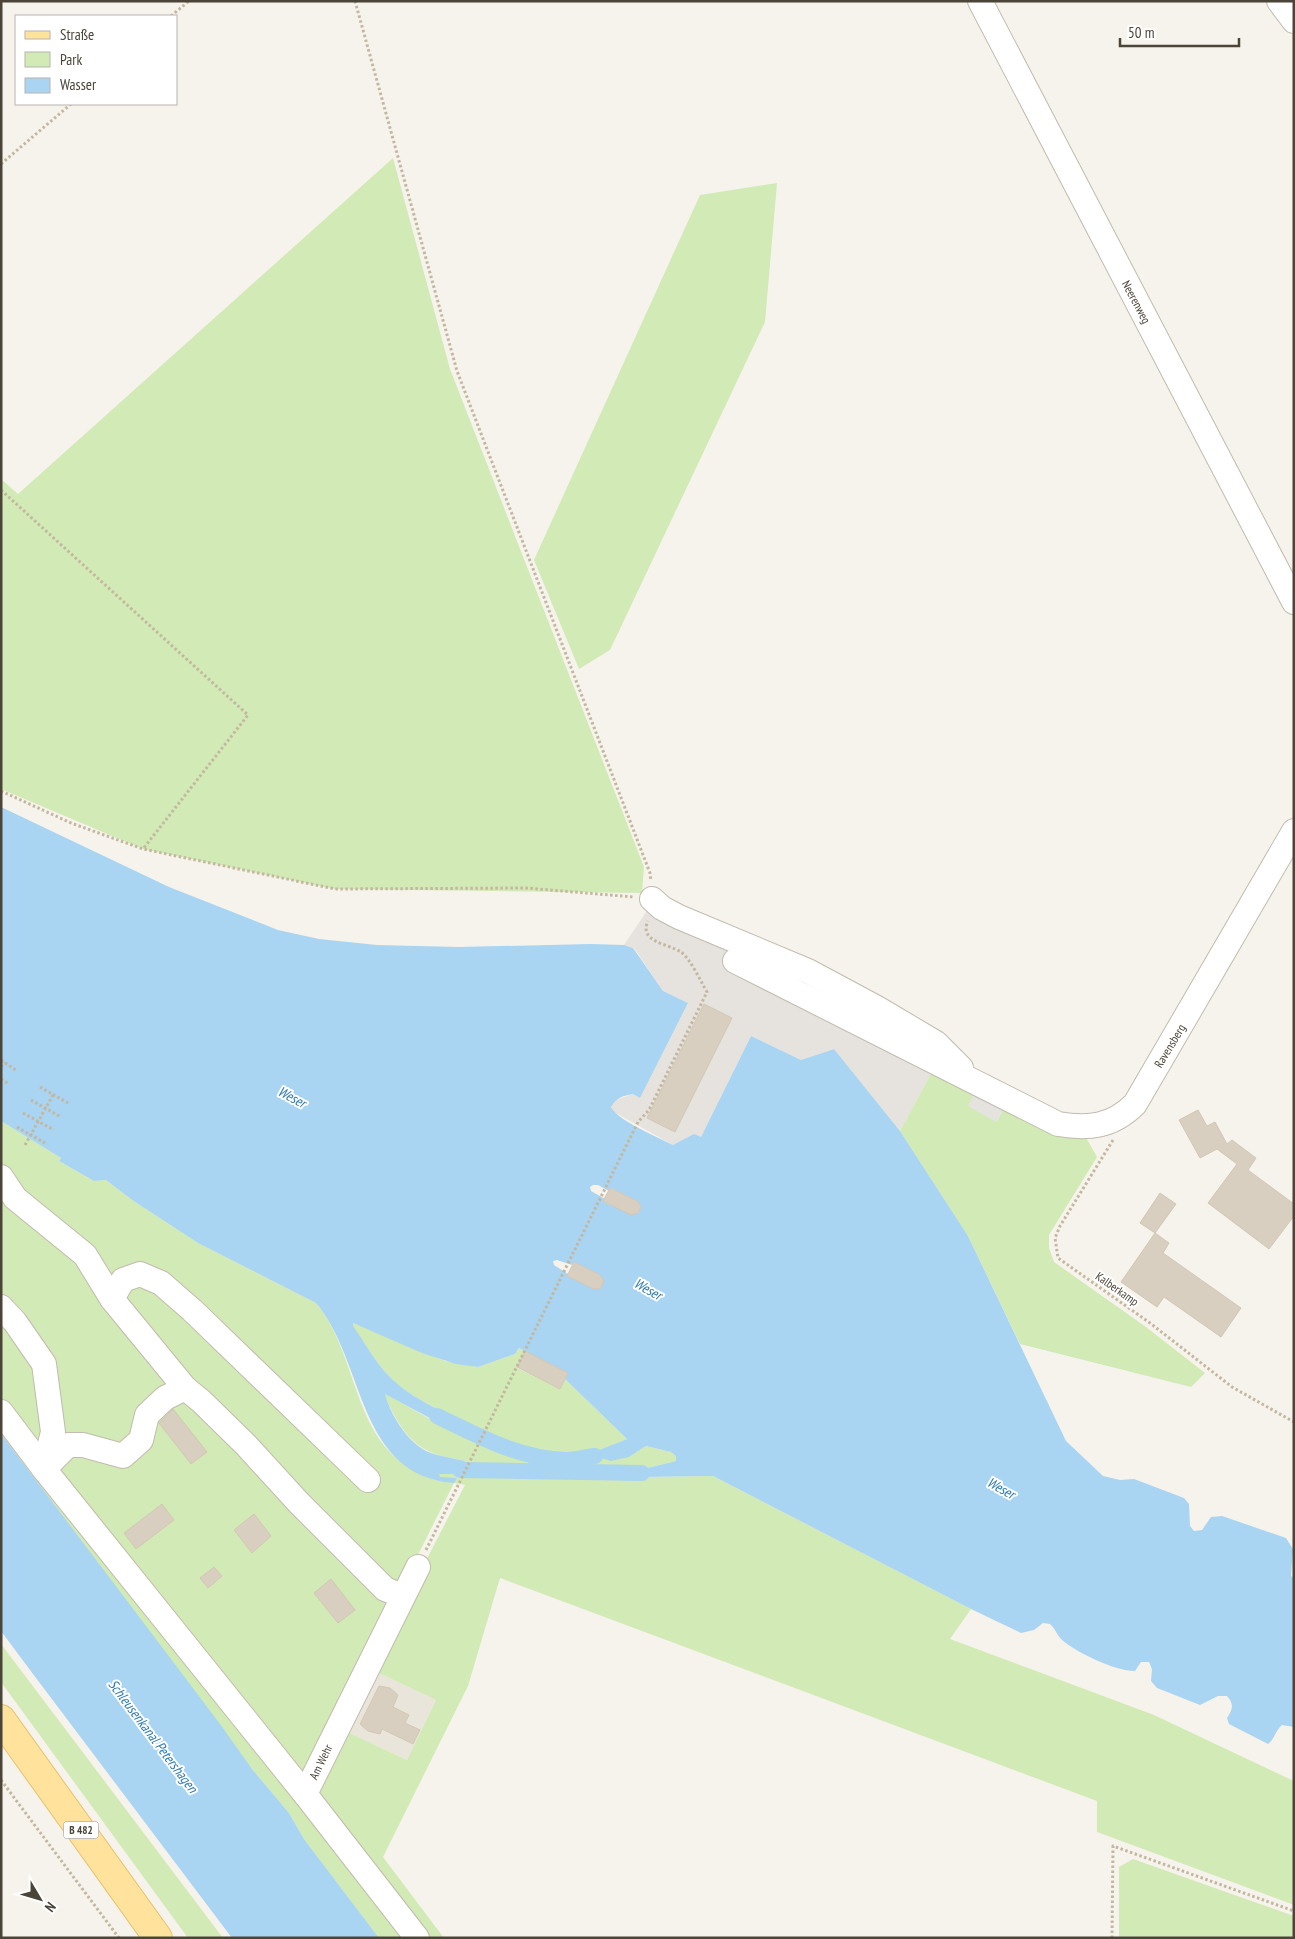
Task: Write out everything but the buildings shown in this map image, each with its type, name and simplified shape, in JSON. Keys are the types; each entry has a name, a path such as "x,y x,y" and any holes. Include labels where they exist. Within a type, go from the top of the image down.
{"main road":[{"name":"B 482","path":"1,1719 158,1938"}],"street":[{"name":"Neerenweg","path":"980,1 1294,602"},
{"path":"1279,1 1294,21"},
{"name":"Ravensberg","path":"735,961 1058,1124 1090,1127 1115,1119 1126,1113 1135,1104 1294,831"},
{"path":"652,899 662,908 808,971 877,1008 936,1043 972,1080"},
{"path":"1,1177 15,1198 84,1255 112,1299 185,1388 202,1401 246,1445 299,1503 384,1589 402,1596"},
{"path":"112,1299 123,1280 140,1274 160,1283 192,1310 368,1480"},
{"path":"1,1307 44,1364 53,1432 44,1470"},
{"path":"44,1470 68,1445 83,1445 124,1456 141,1440 147,1415 165,1398 185,1388"},
{"path":"1,1412 44,1470 305,1794"},
{"name":"Am Wehr","path":"417,1938 305,1794 418,1567"}],"path":[{"path":"172,15 188,1"},
{"path":"1,791 71,823 143,849 336,890 526,888 652,899 653,888 650,873 457,371 355,1"},
{"path":"1,164 70,105"},
{"path":"1,490 248,715 143,849"},
{"path":"418,1567 638,1122 649,1110 707,992 681,952 653,941 647,934"},
{"path":"1,1066 3,1061 17,1071"},
{"path":"1,1079 9,1084"},
{"path":"40,1087 68,1103"},
{"path":"26,1145 53,1095"},
{"path":"31,1100 60,1117"},
{"path":"23,1113 54,1130"},
{"name":"Kalberkamp","path":"1115,1119 1114,1138 1060,1226 1055,1238 1058,1258 1150,1322 1232,1387 1294,1422"},
{"path":"17,1127 45,1143"},
{"path":"1,1780 119,1938"},
{"path":"1112,1938 1114,1846 1294,1911"}],"shaded area":[{"path":"650,906 805,974 933,1070 900,1131 834,1049 801,1060 751,1036 701,1137 694,1135 673,1145 614,1112 611,1106 616,1100 633,1094 640,1098 688,1003 663,991 634,948 624,945"},
{"path":"975,1092 1004,1108 996,1122 968,1106"},
{"path":"370,1669 436,1700 407,1760 341,1729"}],"green space":[{"path":"393,158 450,369 644,867 642,893 335,889 143,849 1,789 1,479 18,494"},
{"path":"777,183 765,322 610,650 579,669 534,560 700,195"},
{"path":"933,1070 975,1092 997,1121 1004,1108 1084,1134 1097,1157 1049,1235 1049,1248 1054,1262 1146,1327 1205,1373 1191,1387 1020,1344 968,1236 900,1131"},
{"path":"1,1121 61,1158 59,1161 94,1181 106,1180 132,1200 198,1243 316,1303 338,1340 370,1423 380,1441 394,1456 404,1462 439,1477 439,1474 465,1461 435,1454 412,1440 400,1426 384,1393 428,1418 475,1441 435,1420 440,1411 480,1432 481,1430 420,1400 399,1385 379,1364 352,1326 353,1323 445,1361 478,1367 515,1354 519,1348 525,1351 517,1368 560,1389 565,1379 627,1439 599,1450 629,1457 646,1446 671,1452 676,1456 676,1461 643,1469 642,1477 713,1476 971,1609 950,1639 1154,1715 1294,1781 1294,1905 1097,1832 1097,1801 500,1578 468,1686 383,1857 444,1938 424,1938 312,1788 341,1729 407,1760 436,1700 370,1669 465,1485 454,1483 298,1794 407,1938 379,1938 304,1839 289,1813 252,1769 1,1434"},
{"path":"1,1644 223,1938 188,1938 1,1682"},
{"path":"1133,1859 1294,1916 1294,1938 1119,1938 1119,1867"}],"water":[{"name":"Weser","path":"1,807 169,887 278,930 319,939 377,945 459,947 590,944 624,945 633,948 663,991 688,1003 640,1098 633,1094 620,1098 611,1107 615,1112 630,1123 673,1145 694,1134 701,1137 751,1036 801,1060 834,1049 900,1131 968,1236 1066,1441 1103,1476 1120,1480 1134,1479 1184,1498 1189,1504 1190,1526 1194,1531 1202,1530 1211,1517 1222,1516 1286,1538 1293,1549 1291,1576 1294,1578 1294,1727 1282,1725 1268,1744 1229,1724 1227,1718 1232,1707 1227,1696 1218,1696 1200,1705 1157,1688 1151,1681 1152,1669 1149,1662 1141,1662 1135,1671 1107,1665 1086,1655 1061,1639 1050,1624 1043,1623 1034,1630 1021,1633 713,1476 642,1477 643,1469 676,1461 676,1456 671,1452 646,1446 629,1457 611,1461 595,1456 599,1450 627,1439 565,1379 568,1373 519,1348 515,1354 478,1367 456,1364 422,1353 353,1323 353,1326 379,1364 399,1385 420,1400 481,1430 480,1432 440,1411 435,1421 385,1394 400,1426 419,1446 435,1454 465,1461 459,1474 439,1474 440,1477 457,1478 454,1483 422,1475 398,1460 380,1438 367,1412 332,1327 316,1303 198,1243 132,1200 106,1180 94,1181 59,1161 61,1158 1,1121","holes":["598,1185 609,1191 611,1188 637,1201 641,1207 638,1213 631,1214 604,1202 605,1199 591,1191 590,1187","557,1260 572,1265 574,1262 600,1275 604,1281 601,1288 594,1289 568,1276 568,1274 554,1265 553,1261"]},
{"path":"436,1421 475,1441 474,1442"},
{"name":"Schleusenkanal Petershagen","path":"1,1434 252,1769 289,1813 304,1839 379,1938 232,1938 33,1674 1,1631"}],"waterway":[{"path":"437,1416 499,1445 531,1455 565,1460 595,1456"},
{"path":"460,1470 642,1473"}]}
